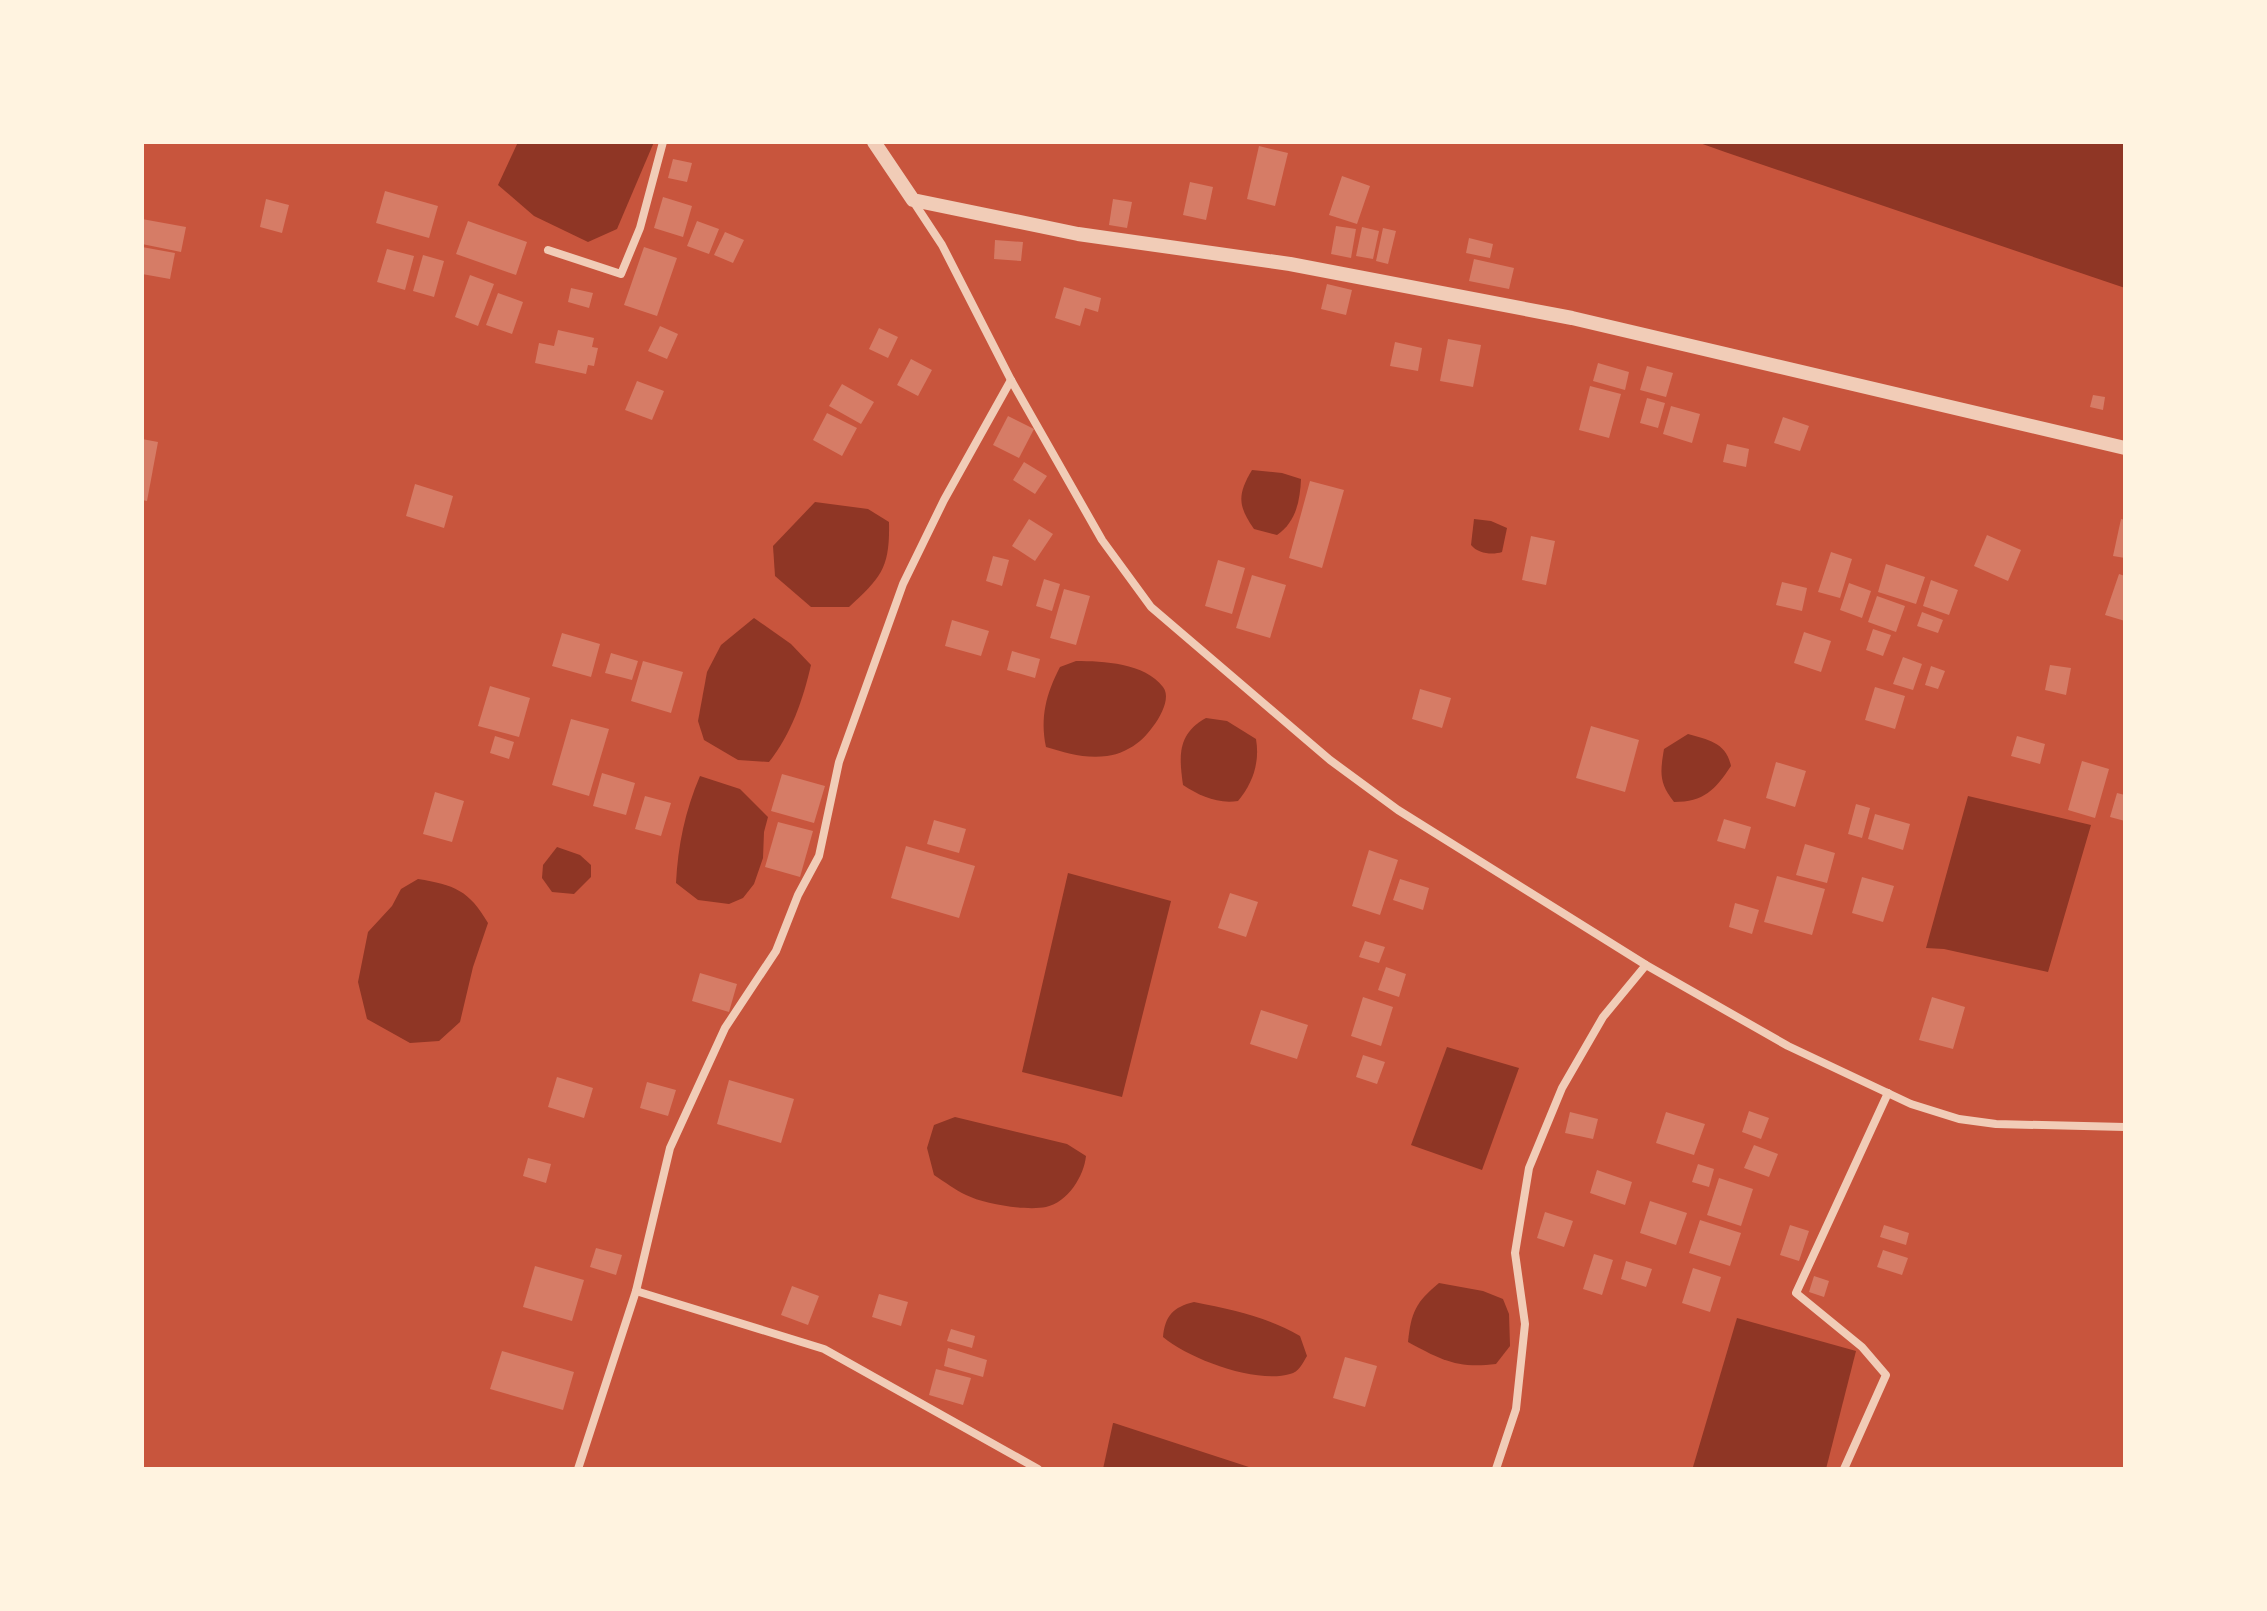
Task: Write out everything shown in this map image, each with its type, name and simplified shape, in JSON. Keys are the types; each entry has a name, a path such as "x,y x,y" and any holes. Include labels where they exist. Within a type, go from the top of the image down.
{"street":[{"path":"548,250 621,274 640,228 663,142"},
{"path":"874,142 942,245 1011,380 1102,540 1151,607 1330,760 1398,810 1646,965 1788,1046 1911,1104 1959,1119 1996,1124 2125,1127"},
{"path":"913,200 1078,234 1290,264 1556,315 2125,448"},
{"path":"578,1469 636,1291 670,1148 725,1028 776,951 798,895 819,856 839,762 903,584 944,500 1011,380"},
{"path":"1496,1469 1516,1409 1525,1324 1515,1253 1529,1168 1562,1088 1596,1029 1646,965"},
{"path":"1844,1469 1886,1375 1862,1347 1796,1293 1888,1093"},
{"path":"636,1291 824,1349 1038,1469"}],"shaded area":[{"path":"518,142 654,142 617,229 588,242 534,216 498,185"},
{"path":"1697,142 2125,142 2125,288 1725,152"},
{"path":"1252,470 1282,473 1301,479 1296,510 1289,524 1277,535 1254,529 1242,507 1242,494"},
{"path":"815,502 868,509 889,522 888,550 882,570 849,607 811,607 775,576 773,546"},
{"path":"1474,519 1491,521 1507,528 1502,552 1486,553 1471,545"},
{"path":"754,618 791,644 811,665 795,716 769,762 738,760 704,740 698,721 707,672 721,645"},
{"path":"1076,661 1135,668 1163,687 1166,693 1164,708 1137,744 1125,751 1099,757 1046,747 1044,716 1051,687 1060,667"},
{"path":"1206,718 1227,721 1256,739 1254,772 1238,801 1209,798 1183,785 1182,747 1190,731"},
{"path":"1688,734 1720,747 1731,766 1708,793 1693,800 1674,802 1662,777 1664,749"},
{"path":"700,776 740,789 768,817 763,858 754,884 743,898 729,904 698,900 676,883 683,828"},
{"path":"1968,796 2091,825 2048,972 1944,949 1926,948"},
{"path":"557,847 580,855 591,865 591,877 574,894 552,892 542,878 543,865"},
{"path":"1068,873 1171,901 1122,1097 1022,1072"},
{"path":"418,879 451,887 467,896 488,923 473,967 460,1022 439,1041 410,1043 367,1019 358,982 368,932 392,906 401,889"},
{"path":"1447,1047 1519,1068 1482,1170 1411,1145"},
{"path":"955,1117 1067,1144 1086,1156 1082,1172 1068,1194 1046,1207 1005,1206 966,1195 934,1175 927,1148 934,1125"},
{"path":"1439,1283 1483,1291 1503,1299 1509,1314 1510,1346 1496,1364 1450,1362 1408,1342 1416,1308"},
{"path":"1194,1302 1248,1314 1287,1329 1300,1336 1307,1356 1300,1367 1290,1374 1259,1376 1224,1368 1189,1353 1163,1337 1171,1314"},
{"path":"1737,1318 1856,1351 1826,1469 1693,1467"},
{"path":"1114,1423 1255,1469 1103,1469"}],"building":[{"path":"1259,146 1288,153 1275,206 1247,199"},
{"path":"673,159 692,163 687,182 668,178"},
{"path":"1342,176 1370,186 1357,224 1329,215"},
{"path":"1190,182 1213,187 1206,220 1183,215"},
{"path":"385,191 438,206 429,238 376,223"},
{"path":"663,197 692,206 683,237 654,228"},
{"path":"266,199 289,205 282,233 260,227"},
{"path":"1113,199 1132,202 1127,228 1109,225"},
{"path":"142,219 186,227 181,252 142,244"},
{"path":"468,221 527,242 516,275 456,254"},
{"path":"697,221 719,229 709,254 687,246"},
{"path":"1336,226 1356,229 1351,258 1331,254"},
{"path":"1362,227 1379,231 1373,259 1356,256"},
{"path":"1383,228 1396,231 1388,264 1376,261"},
{"path":"725,232 744,240 733,263 714,255"},
{"path":"1469,238 1493,244 1490,258 1466,253"},
{"path":"995,240 1023,242 1021,261 994,259"},
{"path":"142,247 175,253 170,279 142,274"},
{"path":"644,247 677,258 657,316 624,305"},
{"path":"387,249 414,256 405,290 377,282"},
{"path":"423,255 444,261 434,297 413,291"},
{"path":"1474,259 1514,268 1509,289 1469,281"},
{"path":"470,275 494,284 478,326 455,317"},
{"path":"1327,284 1352,290 1346,315 1321,309"},
{"path":"1064,287 1101,298 1098,312 1085,308 1080,326 1055,318"},
{"path":"571,288 593,293 589,308 568,302"},
{"path":"498,293 523,302 512,334 486,325"},
{"path":"660,326 678,334 667,359 648,351"},
{"path":"879,328 898,337 888,358 869,349"},
{"path":"558,330 594,338 592,347 598,348 594,366 588,365 586,374 535,363 539,343 554,346"},
{"path":"1448,339 1481,345 1473,387 1440,381"},
{"path":"1395,342 1422,348 1418,371 1390,366"},
{"path":"911,359 932,370 918,396 897,385"},
{"path":"1598,363 1629,372 1625,390 1593,381"},
{"path":"1647,366 1673,373 1666,397 1640,390"},
{"path":"637,381 664,391 652,420 625,410"},
{"path":"842,384 874,402 861,424 829,406"},
{"path":"1590,386 1621,394 1609,438 1579,430"},
{"path":"2093,395 2105,397 2103,410 2090,407"},
{"path":"1647,398 1665,403 1658,428 1640,423"},
{"path":"1671,406 1700,414 1692,443 1663,434"},
{"path":"827,413 857,428 842,456 813,440"},
{"path":"1008,416 1034,429 1019,458 993,445"},
{"path":"1783,417 1809,426 1800,451 1774,443"},
{"path":"142,439 158,442 147,501 142,500"},
{"path":"1727,444 1749,449 1746,467 1723,462"},
{"path":"1024,462 1047,476 1035,494 1013,480"},
{"path":"1310,481 1344,490 1322,568 1289,558"},
{"path":"415,484 453,496 444,528 406,516"},
{"path":"1029,519 1053,534 1035,561 1012,546"},
{"path":"2121,519 2125,520 2125,558 2113,556"},
{"path":"1987,535 2021,550 2008,581 1974,566"},
{"path":"1531,536 1555,541 1546,585 1522,580"},
{"path":"1831,552 1852,559 1840,598 1818,592"},
{"path":"993,556 1009,560 1002,586 986,581"},
{"path":"1218,560 1245,568 1232,614 1205,606"},
{"path":"1886,564 1925,577 1916,604 1878,592"},
{"path":"2119,574 2125,576 2125,621 2105,615"},
{"path":"1252,575 1286,585 1270,638 1236,628"},
{"path":"1044,579 1060,584 1052,611 1036,606"},
{"path":"1931,580 1958,590 1949,615 1923,606"},
{"path":"1782,582 1807,588 1802,611 1776,605"},
{"path":"1849,583 1871,591 1862,618 1840,610"},
{"path":"1064,589 1090,596 1076,645 1050,638"},
{"path":"1877,596 1905,606 1896,632 1868,622"},
{"path":"1922,612 1943,620 1938,633 1917,626"},
{"path":"952,620 989,631 981,656 945,646"},
{"path":"1873,629 1891,635 1883,656 1866,650"},
{"path":"1804,632 1831,641 1821,672 1794,663"},
{"path":"562,633 600,644 591,677 552,666"},
{"path":"1012,651 1040,659 1035,678 1007,670"},
{"path":"611,653 638,661 632,680 605,673"},
{"path":"1903,657 1922,664 1913,690 1893,684"},
{"path":"643,661 683,672 671,713 631,701"},
{"path":"2050,665 2071,668 2066,695 2045,690"},
{"path":"1931,666 1945,671 1938,689 1925,685"},
{"path":"490,686 530,698 519,737 478,726"},
{"path":"1875,687 1905,696 1895,729 1865,720"},
{"path":"1420,689 1451,698 1442,728 1412,719"},
{"path":"571,719 609,729 589,796 552,785"},
{"path":"1591,726 1639,740 1625,792 1576,778"},
{"path":"495,736 514,742 509,759 490,753"},
{"path":"2017,736 2045,744 2040,764 2011,756"},
{"path":"2082,761 2109,769 2095,818 2068,810"},
{"path":"1776,762 1806,771 1795,807 1766,798"},
{"path":"602,773 635,783 626,815 593,806"},
{"path":"782,774 825,786 814,823 771,811"},
{"path":"435,792 464,801 452,842 423,834"},
{"path":"2117,793 2125,795 2125,821 2110,817"},
{"path":"645,796 671,803 661,836 635,829"},
{"path":"1856,804 1870,808 1862,838 1848,834"},
{"path":"1875,814 1910,824 1903,850 1868,839"},
{"path":"1724,819 1751,827 1745,849 1717,841"},
{"path":"934,820 966,829 959,853 927,844"},
{"path":"778,822 813,831 800,877 765,867"},
{"path":"1805,844 1835,853 1827,883 1796,875"},
{"path":"906,846 975,866 959,918 891,898"},
{"path":"1369,850 1398,860 1380,915 1352,906"},
{"path":"1777,876 1825,889 1812,935 1764,922"},
{"path":"1862,877 1894,886 1883,922 1852,913"},
{"path":"1400,879 1429,888 1423,910 1393,900"},
{"path":"1230,893 1258,902 1246,937 1218,928"},
{"path":"1735,903 1759,910 1752,934 1729,927"},
{"path":"1365,941 1385,947 1379,963 1359,957"},
{"path":"1386,967 1406,974 1399,997 1378,990"},
{"path":"700,973 737,984 729,1012 692,1001"},
{"path":"1363,997 1393,1007 1381,1046 1351,1036"},
{"path":"1932,997 1965,1007 1953,1049 1919,1040"},
{"path":"1261,1010 1308,1025 1297,1059 1250,1044"},
{"path":"1363,1055 1385,1062 1377,1084 1356,1077"},
{"path":"557,1077 593,1088 584,1118 548,1107"},
{"path":"729,1080 794,1099 781,1143 717,1124"},
{"path":"647,1082 676,1090 668,1116 640,1108"},
{"path":"1749,1111 1769,1118 1761,1139 1742,1132"},
{"path":"1570,1112 1598,1119 1593,1139 1565,1133"},
{"path":"1666,1112 1705,1124 1694,1155 1656,1143"},
{"path":"1754,1145 1778,1154 1769,1177 1744,1168"},
{"path":"528,1158 551,1164 546,1183 523,1176"},
{"path":"1698,1164 1714,1169 1709,1187 1692,1182"},
{"path":"1597,1170 1632,1182 1625,1205 1590,1193"},
{"path":"1719,1178 1753,1189 1741,1226 1707,1215"},
{"path":"1650,1201 1687,1213 1676,1245 1640,1233"},
{"path":"1545,1212 1573,1221 1564,1247 1537,1238"},
{"path":"1700,1220 1741,1233 1730,1266 1689,1253"},
{"path":"1790,1225 1809,1231 1799,1261 1780,1255"},
{"path":"1884,1225 1909,1233 1906,1245 1880,1237"},
{"path":"596,1248 622,1255 616,1275 590,1267"},
{"path":"1883,1250 1908,1258 1902,1275 1877,1267"},
{"path":"1594,1254 1613,1260 1602,1295 1583,1289"},
{"path":"1626,1261 1652,1269 1646,1287 1621,1279"},
{"path":"535,1266 584,1280 572,1321 523,1307"},
{"path":"1693,1268 1721,1277 1710,1312 1682,1303"},
{"path":"1814,1276 1829,1281 1824,1297 1809,1292"},
{"path":"792,1286 819,1296 808,1325 781,1315"},
{"path":"879,1294 908,1302 901,1326 872,1317"},
{"path":"951,1329 975,1336 972,1348 947,1341"},
{"path":"948,1348 987,1360 983,1377 944,1366"},
{"path":"502,1351 574,1372 563,1410 490,1389"},
{"path":"1345,1357 1377,1366 1365,1407 1333,1398"},
{"path":"936,1369 971,1378 963,1405 929,1395"}]}
